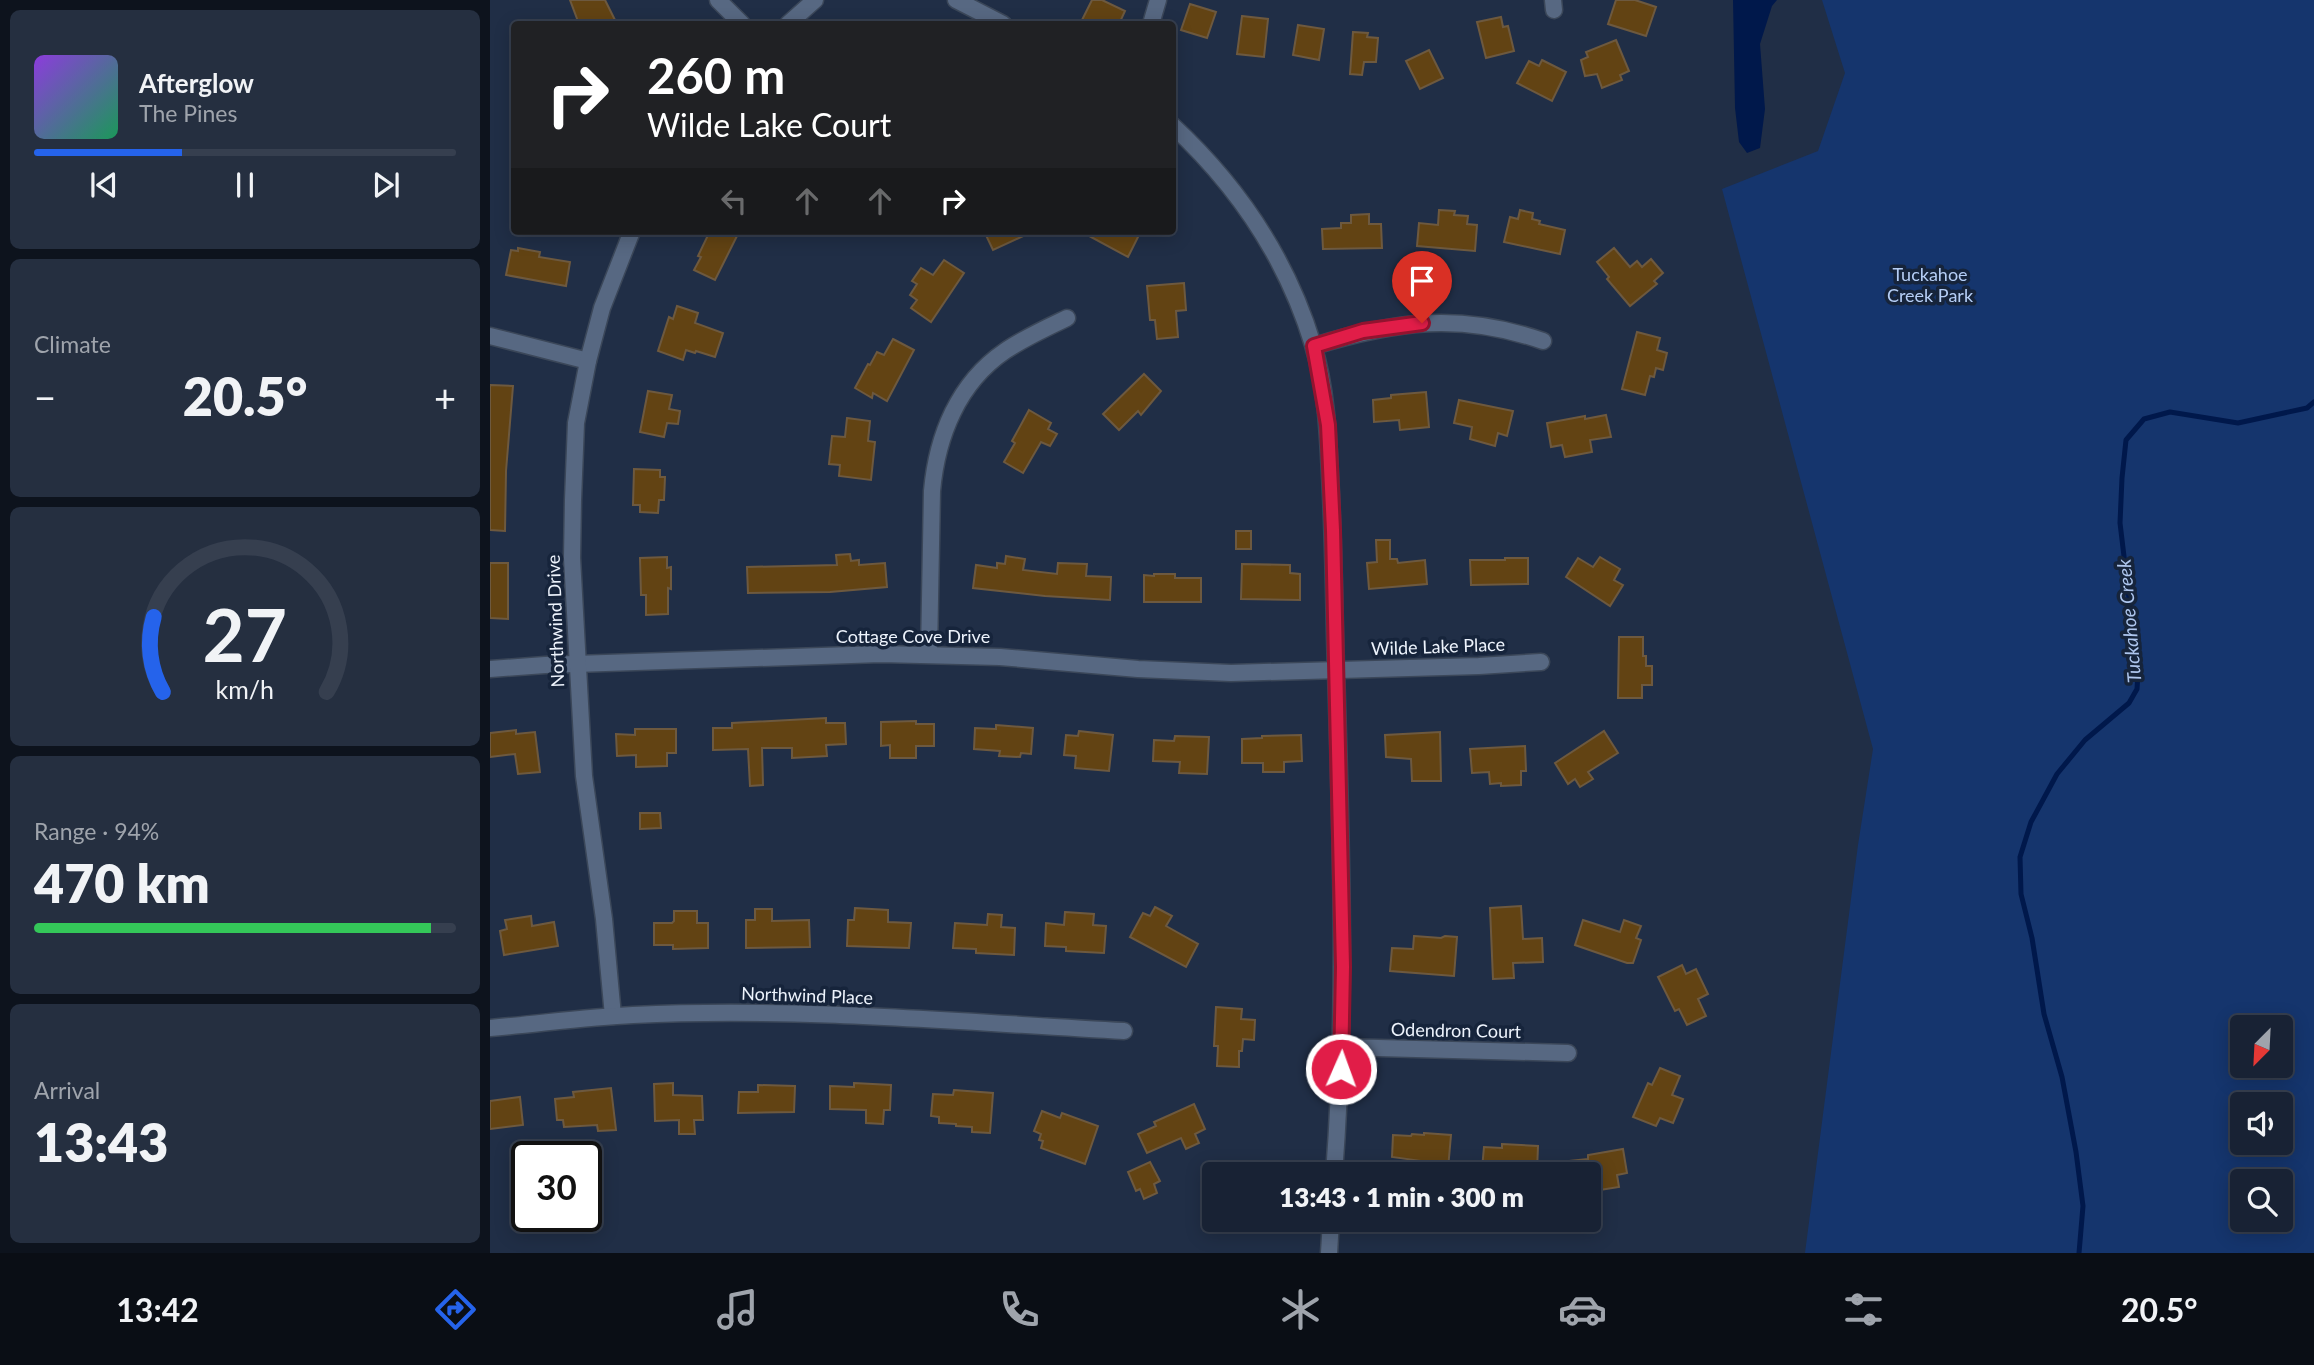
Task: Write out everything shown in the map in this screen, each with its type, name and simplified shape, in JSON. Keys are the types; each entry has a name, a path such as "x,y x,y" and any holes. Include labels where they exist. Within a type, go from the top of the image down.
{"street":[{"path":"718,0 738,21"},
{"path":"791,21 815,0"},
{"path":"956,0 997,21"},
{"path":"1152,21 1158,0"},
{"path":"1176,129 1210,162 1253,217 1285,274 1314,346 1328,425 1343,967 1342,1047 1335,1162"},
{"name":"Northwind Drive","path":"613,1016 604,919 584,776 572,558 573,500 576,423 588,361 601,308 630,235"},
{"path":"929,653 933,481 946,425 970,385 993,360 1028,337 1067,318"},
{"path":"1314,346 1363,331 1444,322 1512,330 1543,341"},
{"path":"490,337 588,361"},
{"name":"Cottage Cove Drive","path":"490,669 929,653 1231,673 1336,670"},
{"name":"Wilde Lake Place","path":"1336,670 1541,662"},
{"name":"Northwind Place","path":"490,1028 613,1016 745,1013 844,1015 1124,1031"},
{"name":"Odendron Court","path":"1342,1047 1569,1053"},
{"path":"1329,1253 1330,1232"}],"green space":[{"name":"Tuckahoe Creek Park","path":"1822,0 2314,0 2314,1253 1805,1253 1873,749 1722,189 1818,151 1845,73"}],"shaded area":[{"path":"1733,0 1777,0 1772,6 1760,44 1765,109 1760,148 1747,153 1739,142 1735,108"}],"building":[{"path":"570,0 605,0 615,20 612,21 578,21"},
{"path":"1092,0 1102,0 1125,11 1120,21 1082,20"},
{"path":"1616,0 1635,0 1656,7 1646,36 1608,24"},
{"path":"1190,4 1216,12 1207,38 1181,30"},
{"path":"1242,16 1268,19 1264,57 1237,54"},
{"path":"1501,17 1503,27 1508,26 1514,51 1486,58 1477,22"},
{"path":"1298,25 1324,29 1319,60 1293,55"},
{"path":"1353,32 1368,33 1367,37 1378,38 1376,62 1364,62 1362,75 1350,74"},
{"path":"1616,40 1629,71 1620,75 1622,80 1602,88 1597,74 1585,76 1581,60 1588,57 1586,52"},
{"path":"1429,50 1443,78 1420,89 1406,61"},
{"path":"1542,60 1566,72 1552,101 1517,83 1529,61 1539,66"},
{"path":"1439,210 1455,211 1454,215 1468,216 1467,224 1477,225 1475,251 1417,246 1419,223 1438,225"},
{"path":"1520,210 1533,213 1532,219 1540,221 1539,224 1565,230 1560,254 1504,242 1510,217 1518,219"},
{"path":"1369,214 1369,224 1381,224 1382,248 1323,249 1322,229 1341,228 1341,223 1351,223 1351,215"},
{"path":"708,235 737,236 715,280 694,270 701,257 698,256"},
{"path":"986,235 1025,235 993,250"},
{"path":"1087,235 1139,235 1128,257"},
{"path":"518,248 540,252 539,257 570,262 566,286 506,275 511,250 518,251"},
{"path":"1614,248 1630,267 1637,261 1642,267 1651,259 1663,273 1654,281 1657,284 1630,306 1607,279 1609,277 1597,262"},
{"path":"944,260 964,273 931,322 911,308 917,300 910,295 917,284 912,281 921,268 933,275"},
{"path":"1184,283 1186,310 1176,311 1178,337 1157,339 1155,320 1150,320 1147,286"},
{"path":"677,306 698,313 695,323 723,333 715,357 686,350 683,360 658,351 669,317 673,319"},
{"path":"1637,332 1660,338 1657,350 1667,353 1663,370 1656,368 1654,377 1650,376 1645,395 1622,389"},
{"path":"893,339 914,350 887,401 873,393 872,398 855,388 877,352 884,355"},
{"path":"1144,374 1161,391 1141,415 1138,411 1119,430 1103,414"},
{"path":"490,385 513,386 506,471 505,531 490,530"},
{"path":"648,391 672,395 669,409 680,411 678,424 667,423 664,437 640,432"},
{"path":"1426,392 1429,427 1400,430 1399,420 1374,422 1373,400 1391,398 1391,395"},
{"path":"1459,400 1513,411 1507,436 1498,433 1495,446 1470,439 1472,427 1454,423"},
{"path":"1029,410 1051,423 1048,429 1057,434 1050,446 1041,442 1023,473 1004,462"},
{"path":"1606,415 1611,437 1590,440 1592,452 1565,457 1562,445 1551,447 1547,423"},
{"path":"847,418 870,421 868,441 875,442 871,480 839,476 840,465 829,464 832,436 845,437"},
{"path":"634,469 660,470 660,477 665,477 664,500 659,500 658,513 640,512 640,505 633,505"},
{"path":"1236,531 1251,531 1251,549 1236,549"},
{"path":"1376,540 1390,540 1390,559 1397,559 1398,563 1425,560 1427,584 1369,589 1367,563 1377,562"},
{"path":"850,554 851,561 859,560 859,565 885,563 887,587 830,592 748,593 747,567 837,565 836,555"},
{"path":"1006,556 1025,559 1023,570 1057,574 1058,563 1087,564 1086,576 1111,577 1110,600 973,588 976,565 997,568 997,563 1005,564"},
{"path":"667,557 667,568 671,567 668,614 646,615 646,595 641,595 640,558"},
{"path":"1600,557 1620,569 1614,580 1623,585 1610,606 1566,577 1578,558 1593,567"},
{"path":"1528,558 1528,584 1471,585 1470,560"},
{"path":"490,563 508,563 508,619 490,618"},
{"path":"1242,564 1290,565 1290,573 1300,574 1300,600 1241,599"},
{"path":"1175,574 1175,578 1201,578 1201,602 1144,602 1144,575"},
{"path":"1619,637 1643,637 1646,666 1652,666 1652,685 1642,685 1642,698 1618,698"},
{"path":"826,718 826,723 845,723 846,744 826,745 827,756 792,758 792,748 762,748 763,785 750,786 748,749 713,750 713,728 732,728 732,723"},
{"path":"916,721 916,724 934,724 934,746 916,746 916,758 890,758 890,745 881,746 881,722"},
{"path":"996,725 1033,728 1031,754 1021,753 1020,757 999,756 1000,751 974,749 975,728 996,729"},
{"path":"635,729 676,729 676,753 667,753 667,766 636,767 636,755 617,756 616,734 635,735"},
{"path":"516,730 516,734 535,732 540,772 518,774 515,754 490,757 490,733"},
{"path":"1079,731 1113,735 1109,771 1075,768 1076,756 1064,755 1066,735 1078,736"},
{"path":"1604,731 1618,753 1588,772 1593,779 1580,787 1575,779 1568,784 1555,763"},
{"path":"1440,732 1441,781 1412,781 1411,759 1386,757 1385,735"},
{"path":"1301,735 1302,761 1284,762 1284,772 1263,772 1263,763 1242,763 1242,739"},
{"path":"1175,736 1209,737 1207,774 1179,773 1180,762 1153,761 1154,740 1174,741"},
{"path":"1525,746 1526,771 1521,771 1521,785 1490,784 1489,772 1472,773 1470,749"},
{"path":"640,813 660,813 661,828 640,829"},
{"path":"1521,906 1523,939 1542,938 1543,962 1513,963 1514,978 1493,979 1490,908"},
{"path":"1155,907 1172,916 1166,926 1198,944 1186,967 1130,937 1143,913 1150,916"},
{"path":"855,908 888,910 888,922 911,923 909,948 847,946 848,920 854,920"},
{"path":"755,909 772,909 772,921 809,920 810,947 746,948 746,920 755,920"},
{"path":"674,911 697,911 697,923 708,923 708,948 673,949 673,945 654,945 654,923 672,923"},
{"path":"1065,912 1094,914 1093,925 1106,926 1104,953 1066,951 1066,947 1045,946 1046,923 1064,925"},
{"path":"988,914 1002,915 1001,927 1015,928 1014,955 976,953 976,949 953,948 955,923 987,925"},
{"path":"531,916 532,926 554,922 558,946 504,955 500,931 507,929 505,920"},
{"path":"1583,920 1620,932 1624,920 1641,926 1636,938 1641,940 1633,963 1575,945"},
{"path":"1414,936 1457,937 1454,976 1390,971 1392,948 1413,949"},
{"path":"1682,965 1686,974 1696,969 1708,994 1698,999 1706,1016 1687,1025 1679,1009 1675,1011 1658,977"},
{"path":"1216,1007 1242,1009 1241,1019 1255,1020 1254,1040 1243,1039 1242,1051 1239,1051 1239,1067 1217,1066 1218,1046 1214,1046"},
{"path":"1660,1068 1680,1076 1672,1095 1683,1099 1673,1123 1660,1118 1656,1126 1633,1117 1648,1083 1652,1085"},
{"path":"673,1083 673,1095 702,1096 703,1120 694,1120 695,1134 679,1134 679,1120 655,1121 654,1084"},
{"path":"854,1083 891,1085 890,1110 884,1110 883,1124 866,1123 866,1110 830,1109 830,1086 854,1087"},
{"path":"758,1085 795,1086 794,1112 738,1113 739,1092 758,1092"},
{"path":"611,1088 616,1130 598,1131 597,1125 564,1127 563,1120 557,1120 555,1099 574,1097 573,1092"},
{"path":"954,1090 993,1093 990,1133 972,1132 972,1127 939,1123 939,1117 931,1116 933,1094 953,1095"},
{"path":"520,1097 523,1125 490,1129 490,1101"},
{"path":"1194,1104 1205,1129 1195,1134 1199,1143 1186,1149 1181,1138 1147,1153 1138,1134 1156,1126 1154,1122"},
{"path":"1042,1111 1060,1118 1062,1113 1098,1126 1085,1164 1041,1148 1041,1134 1034,1131"},
{"path":"1393,1135 1451,1135 1449,1162 1392,1157"},
{"path":"1502,1144 1538,1146 1537,1162 1483,1162 1484,1147 1502,1148"},
{"path":"1623,1149 1627,1173 1617,1175 1619,1187 1601,1190 1601,1162 1570,1162 1588,1159 1588,1155"},
{"path":"1150,1162 1160,1181 1154,1184 1157,1193 1144,1199 1140,1189 1136,1191 1128,1172"}],"waterway":[{"name":"Tuckahoe Creek","path":"2079,1253 2083,1206 2076,1152 2062,1077 2044,1014 2032,938 2021,894 2020,857 2031,822 2057,774 2085,740 2129,703 2137,689 2138,673 2120,523 2126,440 2144,419 2170,412 2238,423 2307,408 2314,402"}],"route":[{"path":"1341,1069 1342,867 1333,530 1328,425 1314,346 1363,331 1422,323"}]}
